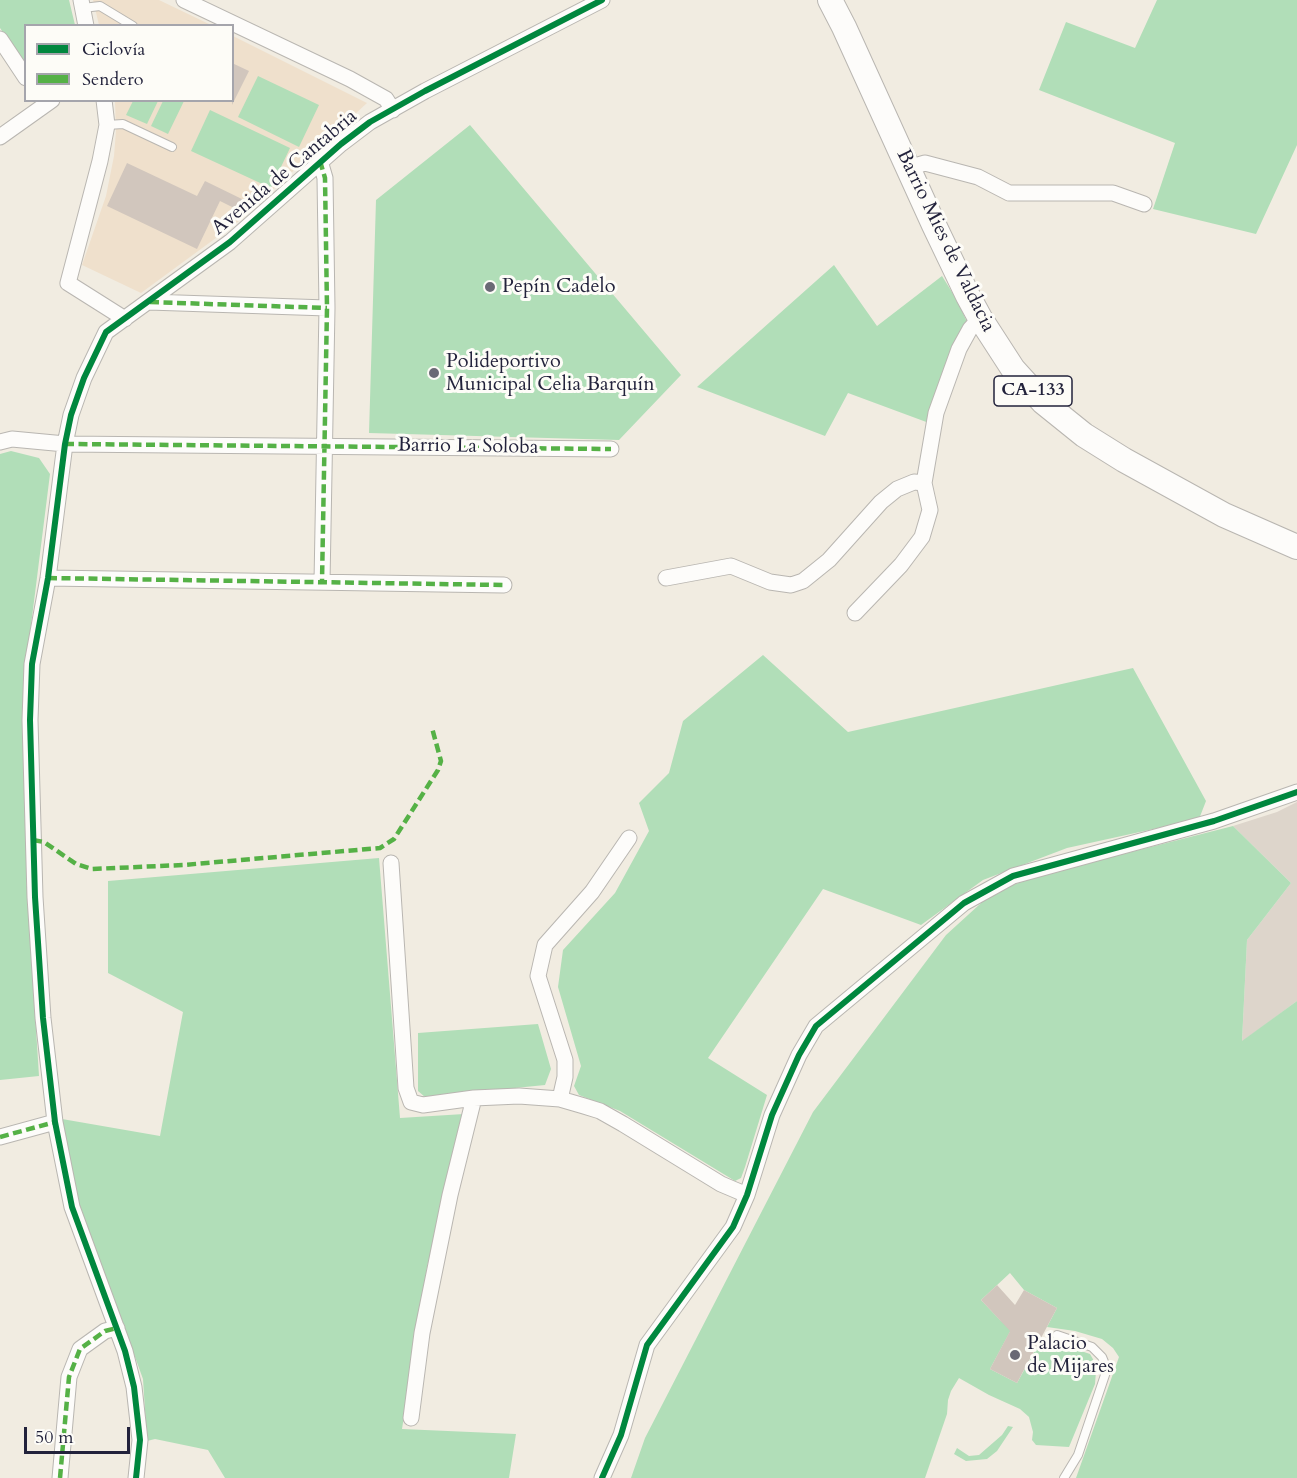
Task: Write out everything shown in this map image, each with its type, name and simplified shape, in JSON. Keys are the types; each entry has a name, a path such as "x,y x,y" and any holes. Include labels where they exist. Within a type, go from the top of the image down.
{"main road":[{"name":"Barrio Mies de Valdacia","path":"830,0 934,225 980,318 1013,369 1043,402 1084,435 1124,460 1224,515 1297,547"}],"street":[{"path":"184,0 350,79 386,99 393,110"},
{"name":"Avenida de Cantabria","path":"136,1478 140,1440 134,1387 117,1328 72,1207 55,1122 45,1038 35,897 30,720 32,664 48,578 65,444 71,415 84,378 106,332 150,302 246,229 320,161 370,122 425,91 602,0"},
{"path":"82,4 86,24"},
{"path":"0,39 24,75"},
{"path":"0,137 45,102"},
{"path":"104,102 107,125 100,161 68,283 125,319"},
{"path":"320,161 325,178 327,308 322,582"},
{"path":"908,168 925,163 978,177 1009,193 1113,193 1143,204"},
{"path":"150,302 327,308"},
{"path":"855,614 901,565 922,537 930,510 924,483 936,413 960,349 970,329 980,318"},
{"name":"Barrio La Soloba","path":"0,442 12,440 65,444 611,449"},
{"path":"666,578 731,566 770,582 790,585 803,581 829,560 897,489 914,482 924,483"},
{"path":"48,578 504,585"},
{"path":"602,1478 621,1435 647,1345 733,1227 747,1195 772,1115 799,1055 816,1026 964,903 1013,876 1214,821 1297,792"},
{"path":"560,1099 565,1077 565,1060 538,976 545,945 592,892 629,838"},
{"path":"391,862 408,1098 414,1104 519,1096 560,1099 600,1111 721,1184 747,1195"},
{"path":"411,1418 424,1322 450,1194 474,1098"},
{"path":"0,1137 55,1122"},
{"path":"60,1478 69,1377 80,1349 105,1331 117,1328"}],"lane":[{"path":"82,4 100,6 130,24"},
{"path":"107,125 123,124 172,147"},
{"path":"1057,1335 1092,1347 1101,1357 1107,1370 1078,1455 1064,1478"}],"shaded area":[{"path":"93,0 159,0 209,24 99,24"},
{"path":"234,36 367,103 239,221 141,293 82,265 106,196 114,156 115,102 234,102"},
{"path":"1297,802 1297,1001 1242,1042 1247,940 1291,883 1233,826 1277,812"}],"green space":[{"path":"0,0 69,0 75,24 24,24 24,63 0,28"},
{"path":"1157,0 1297,0 1297,145 1256,234 1153,209 1175,143 1039,90 1066,22 1135,48"},
{"path":"258,76 319,105 299,147 238,117"},
{"path":"132,102 158,102 147,124 126,115"},
{"path":"163,102 184,102 168,134 151,126"},
{"path":"210,110 290,148 271,188 191,151"},
{"name":"Pepín Cadelo","path":"470,125 681,375 619,440 369,433 376,200"},
{"path":"834,265 877,326 942,276 957,300 967,322 929,423 848,393 825,436 697,387"},
{"path":"11,451 39,458 50,474 26,665 26,872 39,1076 0,1080 0,454"},
{"path":"763,655 848,732 1133,668 1206,801 1199,819 1067,848 983,880 921,925 823,889 708,1058 767,1095 741,1178 735,1181 620,1111 579,1095 574,1086 581,1066 558,987 563,950 615,893 649,831 639,803 669,773 683,721"},
{"path":"1233,826 1291,883 1247,940 1242,1041 1297,1001 1297,1478 1076,1478 1119,1357 1113,1348 1102,1339 1075,1331 1047,1327 1057,1308 1024,1290 1010,1273 981,1300 1000,1320 1012,1328 990,1369 1017,1383 1040,1341 1090,1354 1094,1361 1095,1384 1069,1447 1036,1445 1032,1440 1033,1432 1029,1417 1020,1409 959,1378 951,1391 947,1414 925,1478 631,1478 645,1438 813,1112 946,935 991,894 1033,877"},
{"path":"379,858 400,1118 464,1114 427,1267 402,1429 516,1434 509,1478 225,1478 208,1450 155,1439 147,1441 143,1379 79,1203 62,1119 160,1136 183,1012 108,973 108,881"},
{"path":"538,1024 551,1069 545,1085 425,1097 418,1091 418,1033"},
{"path":"1008,1426 1013,1427 997,1451 987,1459 966,1461 954,1454 957,1448 969,1456 979,1455 1002,1435"}],"building":[{"path":"234,64 249,71 234,101"},
{"path":"127,163 197,196 205,181 246,201 240,211 220,201 197,249 107,206"},
{"name":"Palacio de Mijares","path":"997,1285 1015,1305 1024,1290 1057,1308 1017,1383 990,1369 1010,1331 981,1300"}],"marked path":[{"path":"320,161 325,178 327,308 322,582"},
{"path":"150,302 327,308"},
{"path":"65,444 611,449"},
{"path":"48,578 504,585"},
{"path":"33,840 44,842 76,864 92,869 183,865 380,848 394,839 438,770 441,761 432,728"},
{"path":"0,1137 55,1122"},
{"path":"60,1478 69,1377 80,1349 105,1331 117,1328"}],"cycle path":[{"path":"136,1478 140,1440 134,1387 125,1351 72,1207 55,1122 43,1018 35,897 30,720 32,664 48,578 65,444 71,415 84,378 106,332 230,242 341,144 370,122 425,91 602,0"},
{"path":"602,1478 621,1435 647,1345 733,1227 747,1195 772,1115 799,1055 816,1026 964,903 1013,876 1214,821 1297,792"}],"place":[{"name":"Pepín Cadelo","path":"490,287"},
{"name":"Polideportivo Municipal Celia Barquín","path":"434,373"},
{"name":"Palacio de Mijares","path":"1015,1355"}]}
